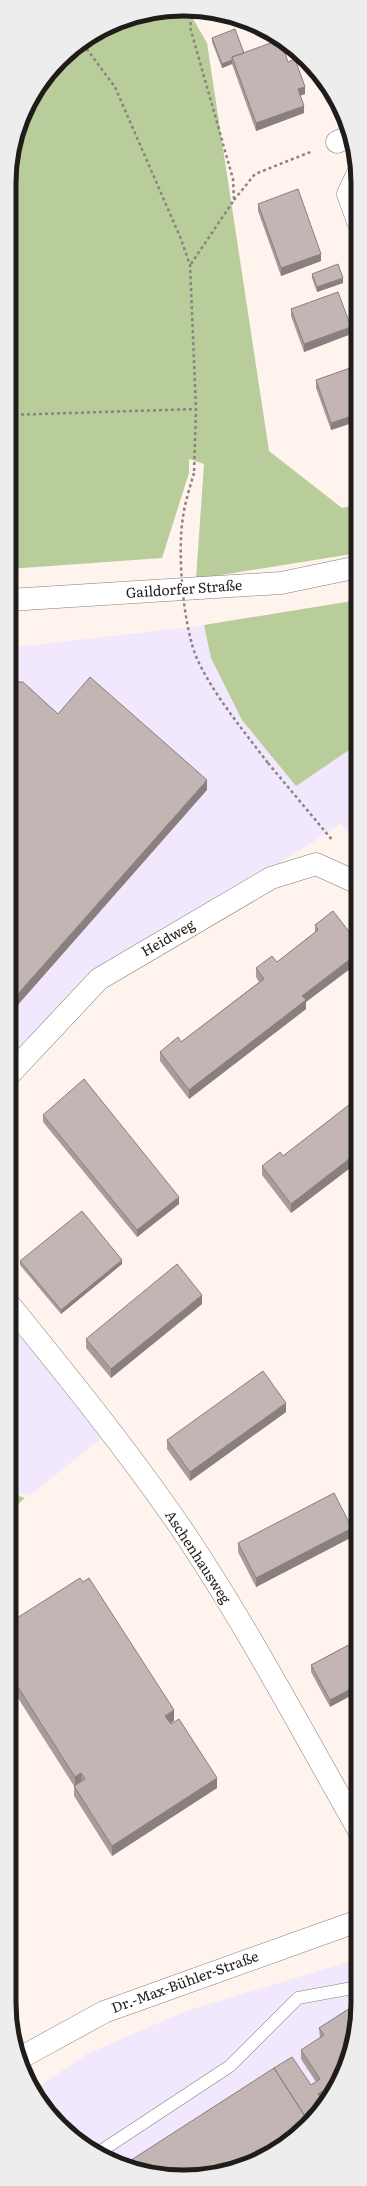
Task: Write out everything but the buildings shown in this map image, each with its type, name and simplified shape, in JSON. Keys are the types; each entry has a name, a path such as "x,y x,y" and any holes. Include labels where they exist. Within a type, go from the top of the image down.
{"street":[{"path":"351,188 348,194 351,202"},
{"name":"Gaildorfer Straße","path":"16,600 281,583 351,568"},
{"name":"Heidweg","path":"16,1068 99,979 272,878 316,864 351,880"},
{"name":"Aschenhausweg","path":"16,1313 86,1398 183,1531 267,1668 351,1817"},
{"name":"Dr.-Max-Bühler-Straße","path":"25,2055 104,2012 351,1924"}],"lane":[{"path":"103,2150 230,2066 298,1998 351,1988"}],"path":[{"path":"192,16 190,27 233,179 234,200"},
{"path":"86,48 115,86 181,239 190,265 196,409 194,473 183,518 181,557 184,609 197,659 220,700 268,763 338,846"},
{"path":"190,265 234,200 255,174 342,139"},
{"path":"16,415 196,409"}],"shaded area":[{"path":"351,601 351,836 341,824 92,983 16,1056 16,647 224,623"},
{"path":"16,1328 103,1437 29,1496 16,1492"},
{"path":"351,1961 350,2024 342,2056 334,2077 323,2096 309,2113 302,2121 278,2141 193,2170 173,2170 151,2167 109,2153 90,2142 65,2121 44,2096 38,2087 87,2054 186,2011"}],"green space":[{"path":"191,16 207,43 269,451 342,508 351,506 351,554 196,579 204,464 189,459 189,473 162,558 16,568 16,173 19,151 33,109 44,90 65,65 90,44 119,29 162,17"},
{"path":"351,601 351,749 296,786 242,720 211,658 204,625"},
{"path":"16,1495 25,1498 16,1506"}]}
